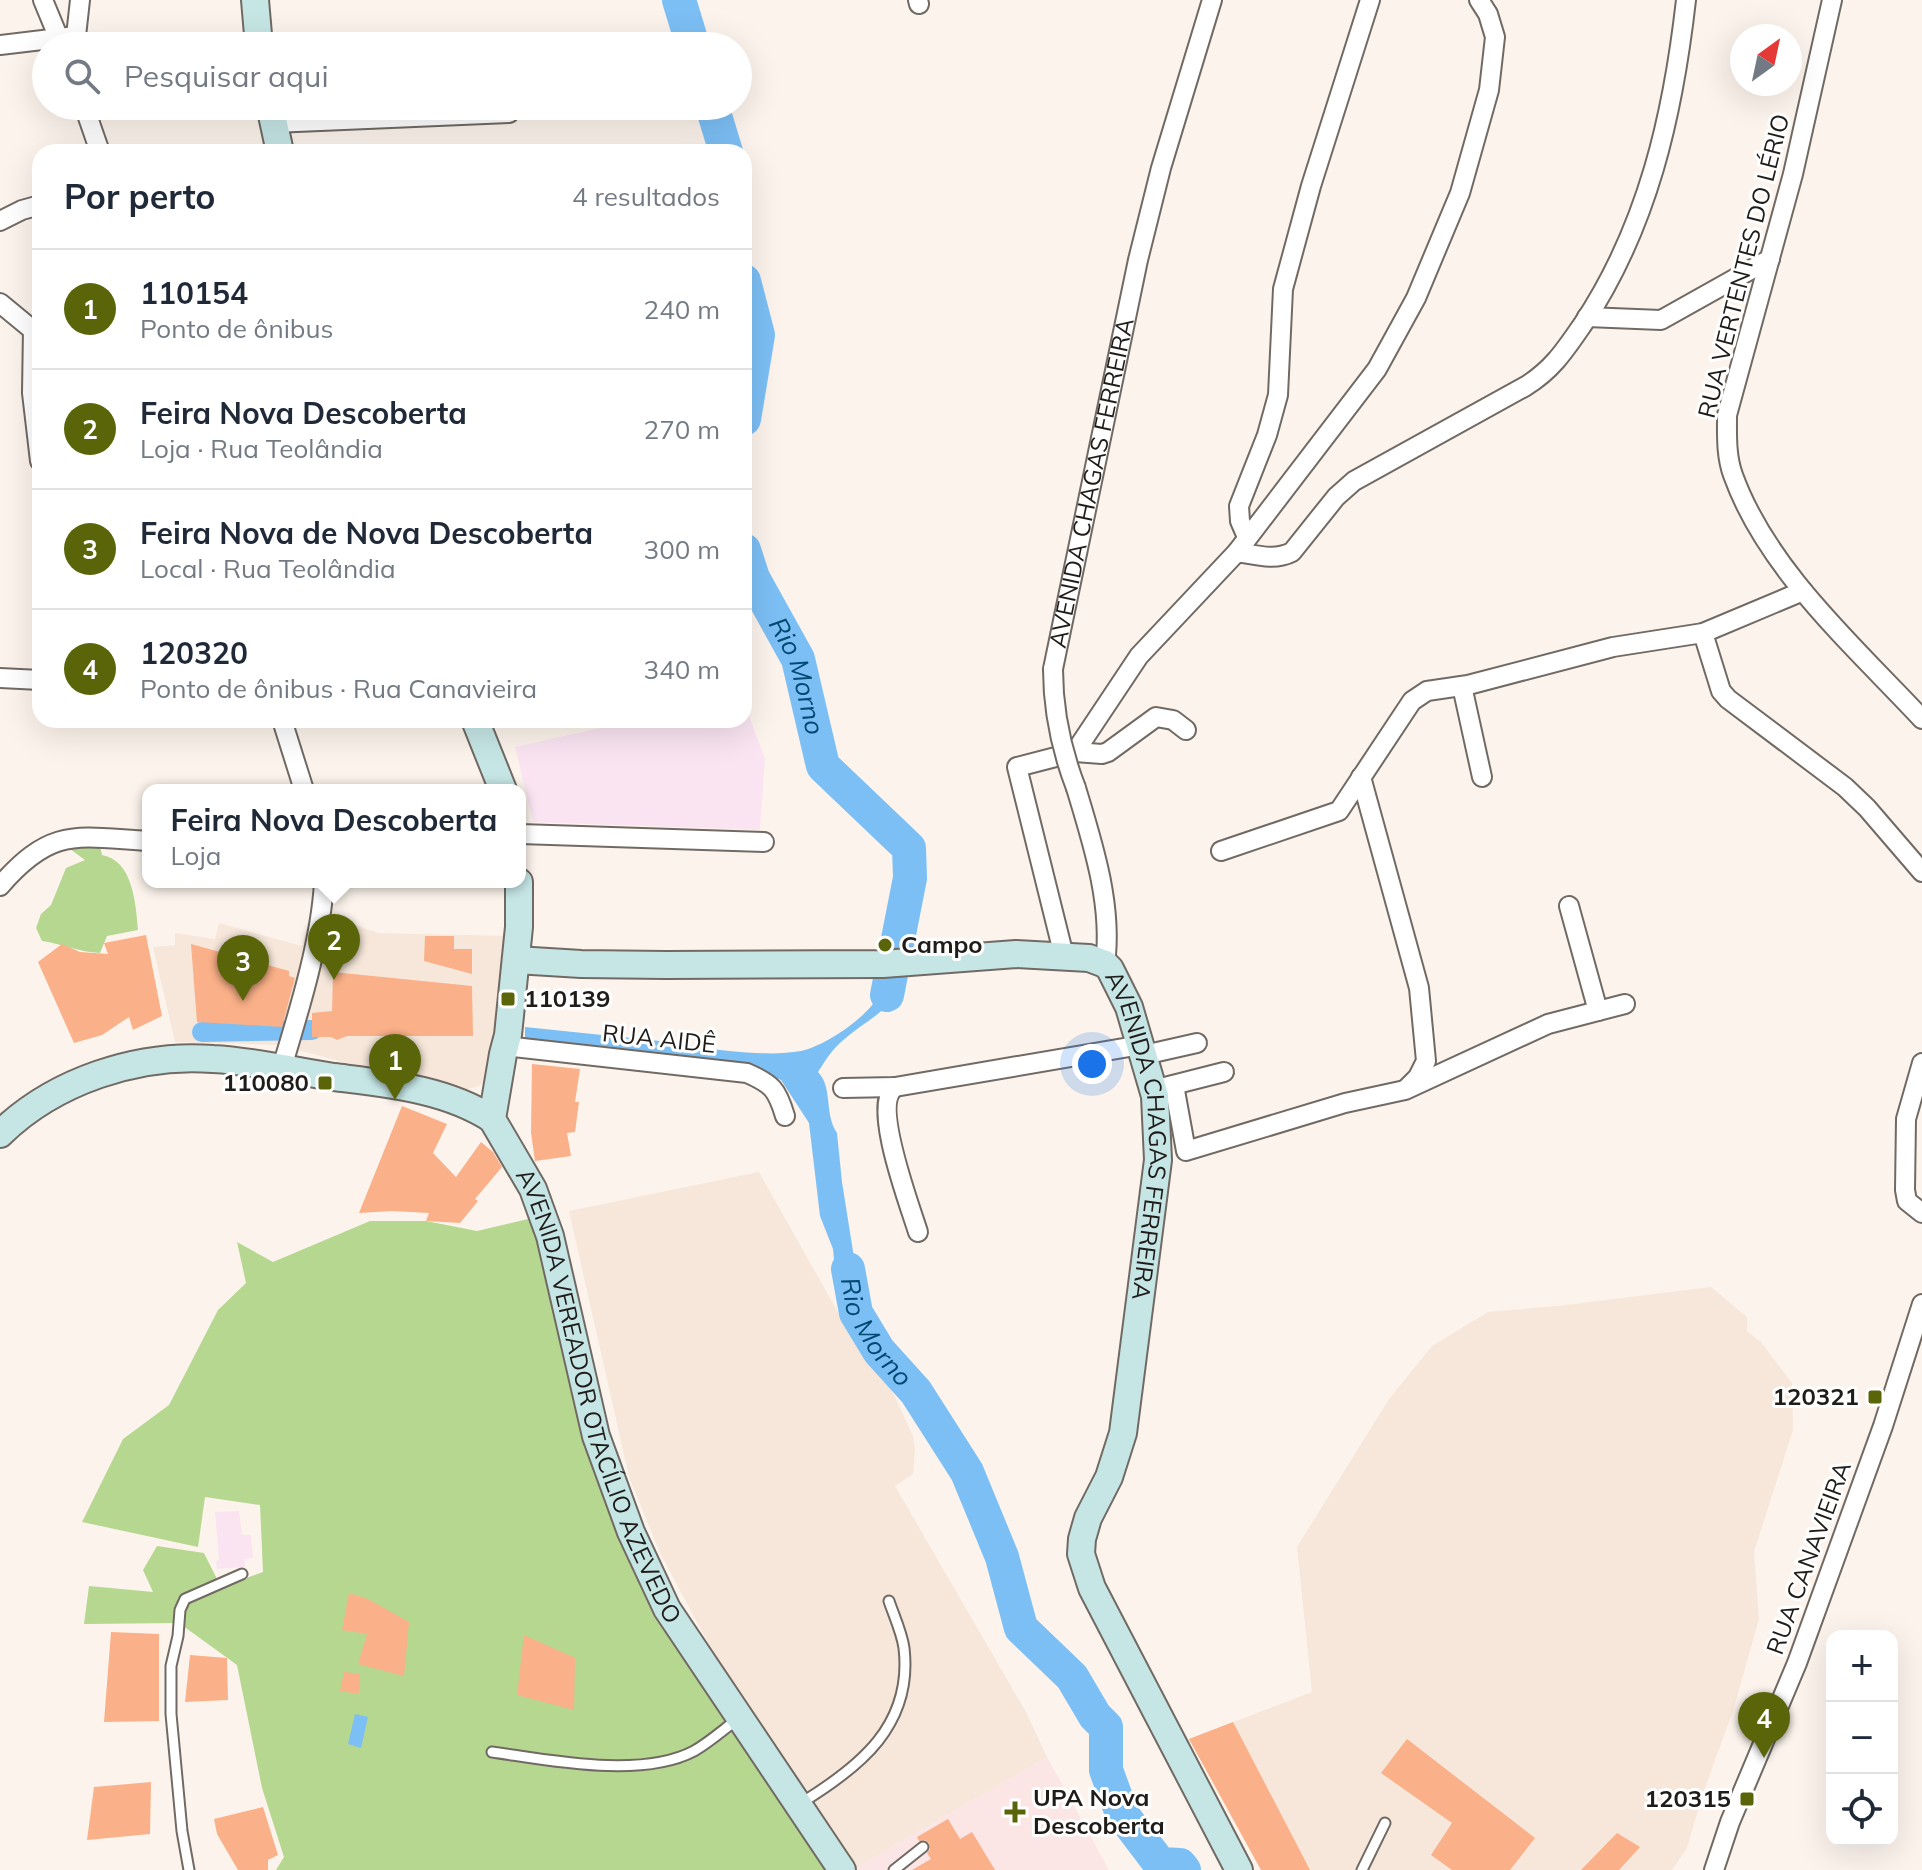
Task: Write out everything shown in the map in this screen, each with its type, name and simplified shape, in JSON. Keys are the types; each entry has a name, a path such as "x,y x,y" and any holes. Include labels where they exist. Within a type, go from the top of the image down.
{"main road":[{"path":"255,0 258,32"},
{"path":"272,120 278,144"},
{"path":"478,728 501,784"},
{"path":"0,1134 11,1123 75,1084 128,1065 174,1059 212,1058 282,1067 433,1093 471,1105 492,1119 516,960 519,888"},
{"path":"516,960 652,965 883,964 995,954 1089,958 1105,964"},
{"name":"AVENIDA CHAGAS FERREIRA","path":"1105,964 1120,987 1142,1050 1163,1087 1158,1160 1123,1433 1109,1477 1088,1518 1081,1554 1092,1588 1239,1870"},
{"name":"AVENIDA VEREADOR OTACÍLIO AZEVEDO","path":"492,1119 533,1189 550,1236 596,1436 631,1532 667,1609 842,1870"}],"street":[{"path":"43,0 63,32"},
{"path":"71,32 80,0"},
{"name":"AVENIDA CHAGAS FERREIRA","path":"1105,964 1108,945 1106,914 1055,713 1053,669 1142,245 1161,168 1212,0"},
{"path":"1242,544 1239,506 1267,435 1278,395 1283,289 1311,186 1370,0"},
{"path":"1075,752 1139,656 1242,544 1377,369 1416,298 1460,193 1489,90 1495,37 1488,14 1479,0"},
{"path":"1242,544 1268,557 1283,557 1292,552 1336,497 1354,481 1547,373 1608,285 1632,232 1656,164 1678,76 1686,0"},
{"name":"RUA VERTENTES DO LÉRIO","path":"1832,0 1793,174 1727,415 1726,446 1732,474 1759,531 1803,591 1922,719"},
{"path":"0,45 32,43"},
{"path":"89,120 97,144"},
{"path":"0,221 32,207"},
{"path":"1587,317 1661,320 1770,259"},
{"path":"0,303 32,329"},
{"path":"1221,851 1339,811 1412,701 1427,691 1462,686 1613,647 1703,633 1803,591"},
{"path":"1703,633 1721,691 1845,787 1922,872"},
{"path":"0,678 32,680"},
{"path":"1462,686 1482,777"},
{"path":"1064,956 1017,767 1075,752 1108,752 1156,717 1173,720 1186,730"},
{"path":"285,728 302,784"},
{"path":"1361,777 1419,988 1426,1061 1418,1077 1405,1090"},
{"path":"526,834 764,842"},
{"path":"0,886 30,857 57,841 79,836 142,841"},
{"path":"282,1067 311,955 324,888"},
{"path":"1569,906 1598,1011"},
{"path":"1224,1072 1163,1087 1186,1151 1345,1103 1405,1090 1548,1024 1625,1004"},
{"path":"843,1088 895,1087 1197,1043"},
{"name":"RUA AIDÊ","path":"505,1046 747,1073 769,1083 780,1098 785,1116"},
{"path":"1922,1063 1905,1190 1907,1201 1922,1213"},
{"path":"895,1087 888,1097 888,1122 918,1232"},
{"name":"RUA CANAVIEIRA","path":"1714,1870 1747,1780 1797,1663 1883,1426 1922,1304"}],"lane":[{"path":"189,1870 171,1714 171,1666 180,1610 185,1599 242,1574"},
{"path":"798,1805 832,1784 879,1742 891,1725 905,1686 904,1646 889,1601"},
{"path":"492,1752 582,1765 670,1760 695,1751 740,1718"},
{"path":"1362,1870 1385,1823"},
{"path":"894,1870 923,1847"}],"shaded area":[{"path":"752,724 765,759 760,830 533,822 515,747 600,728 752,728"},
{"path":"312,910 378,933 510,936 490,1078 479,1086 462,1091 279,1045 175,1042 153,947 175,945 175,933 215,939 219,923 302,946"},
{"path":"759,1172 844,1323 850,1320 878,1360 913,1436 915,1449 913,1474 895,1486 1026,1712 1047,1757 857,1867 717,1660 660,1553 629,1477 569,1211"},
{"path":"1711,1287 1747,1317 1747,1331 1761,1342 1792,1383 1793,1430 1754,1552 1759,1619 1733,1711 1687,1848 1672,1870 1261,1870 1189,1739 1312,1692 1297,1547 1389,1399 1432,1346 1488,1312"},
{"path":"239,1511 242,1535 251,1535 253,1558 245,1559 245,1567 217,1569 215,1512"},
{"name":"UPA Nova Descoberta","path":"1047,1757 1109,1870 858,1870 857,1867"}],"green space":[{"path":"89,843 100,845 102,855 120,865 126,874 134,897 138,930 107,936 100,953 42,941 36,928 41,914 51,905 66,868 85,860 70,849"},
{"path":"532,1218 557,1320 644,1586 829,1870 276,1870 284,1857 262,1788 237,1665 179,1623 84,1624 89,1586 153,1592 143,1570 157,1546 204,1553 221,1587 263,1572 260,1505 205,1497 198,1547 82,1522 123,1439 169,1405 218,1310 246,1283 237,1242 273,1262 370,1221 426,1221 477,1231"}],"water":[{"path":"885,974 905,976 893,999 837,1045 818,1072 823,1078 837,1133 862,1308 853,1316 835,1270 833,1249 820,1216 809,1123 781,1080 751,1067 525,1040 525,1027 689,1044 695,1048 761,1053 801,1051 832,1038 864,1014 877,998"},
{"path":"355,1714 368,1717 361,1748 348,1744"}],"building":[{"path":"146,935 162,1016 133,1030 129,1017 102,1035 74,1043 38,962 62,944 80,952 108,954 104,943"},
{"path":"425,936 454,936 454,949 472,949 472,974 424,961"},
{"path":"191,944 289,971 289,976 295,978 282,1027 197,1022"},
{"path":"333,972 472,986 473,1036 347,1036 337,1040 312,1037 312,1013 332,1011"},
{"path":"532,1064 580,1069 575,1132 567,1133 571,1156 535,1161 531,1133"},
{"path":"402,1106 447,1124 433,1153 456,1177 481,1142 493,1152 502,1167 460,1223 426,1221 429,1213 359,1213"},
{"path":"349,1593 368,1599 409,1622 404,1676 358,1664 367,1634 342,1630"},
{"path":"111,1632 159,1634 159,1721 104,1722"},
{"path":"524,1635 575,1658 574,1710 517,1695"},
{"path":"190,1655 227,1658 228,1700 185,1702"},
{"path":"344,1672 360,1674 359,1694 340,1691"},
{"path":"1233,1722 1310,1870 1261,1870 1189,1739"},
{"path":"1407,1739 1535,1838 1510,1870 1452,1870 1431,1855 1452,1823 1381,1773"},
{"path":"151,1782 150,1834 87,1840 94,1787"},
{"path":"263,1807 278,1855 268,1860 268,1870 238,1870 217,1834 214,1819"},
{"path":"948,1819 960,1839 972,1832 995,1870 912,1870 931,1859 927,1853 929,1843 919,1841 917,1837"},
{"path":"1617,1833 1640,1847 1619,1870 1581,1870"}],"waterway":[{"name":"Rio Morno","path":"679,0 689,32"},
{"name":"Rio Morno","path":"716,120 724,144"},
{"name":"Rio Morno","path":"752,312 758,335 752,371"},
{"name":"Rio Morno","path":"752,575 798,659 823,766 909,848 910,878 887,995"},
{"path":"202,1032 312,1030"},
{"name":"Rio Morno","path":"848,1269 856,1313 879,1351 916,1392 967,1472 1002,1557 1021,1628 1072,1677 1095,1716 1106,1727 1106,1770 1122,1814 1160,1864 1180,1865 1184,1870"}],"place":[{"name":"Campo","path":"885,945"},
{"name":"Feira Nova Descoberta","path":"334,980"},
{"name":"110139","path":"508,999"},
{"name":"Feira Nova de Nova Descoberta","path":"243,1001"},
{"name":"110080","path":"325,1083"},
{"name":"110154","path":"395,1100"},
{"name":"120321","path":"1875,1397"},
{"name":"120320","path":"1764,1758"},
{"name":"120315","path":"1747,1799"},
{"name":"UPA Nova Descoberta","path":"1015,1812"}]}
